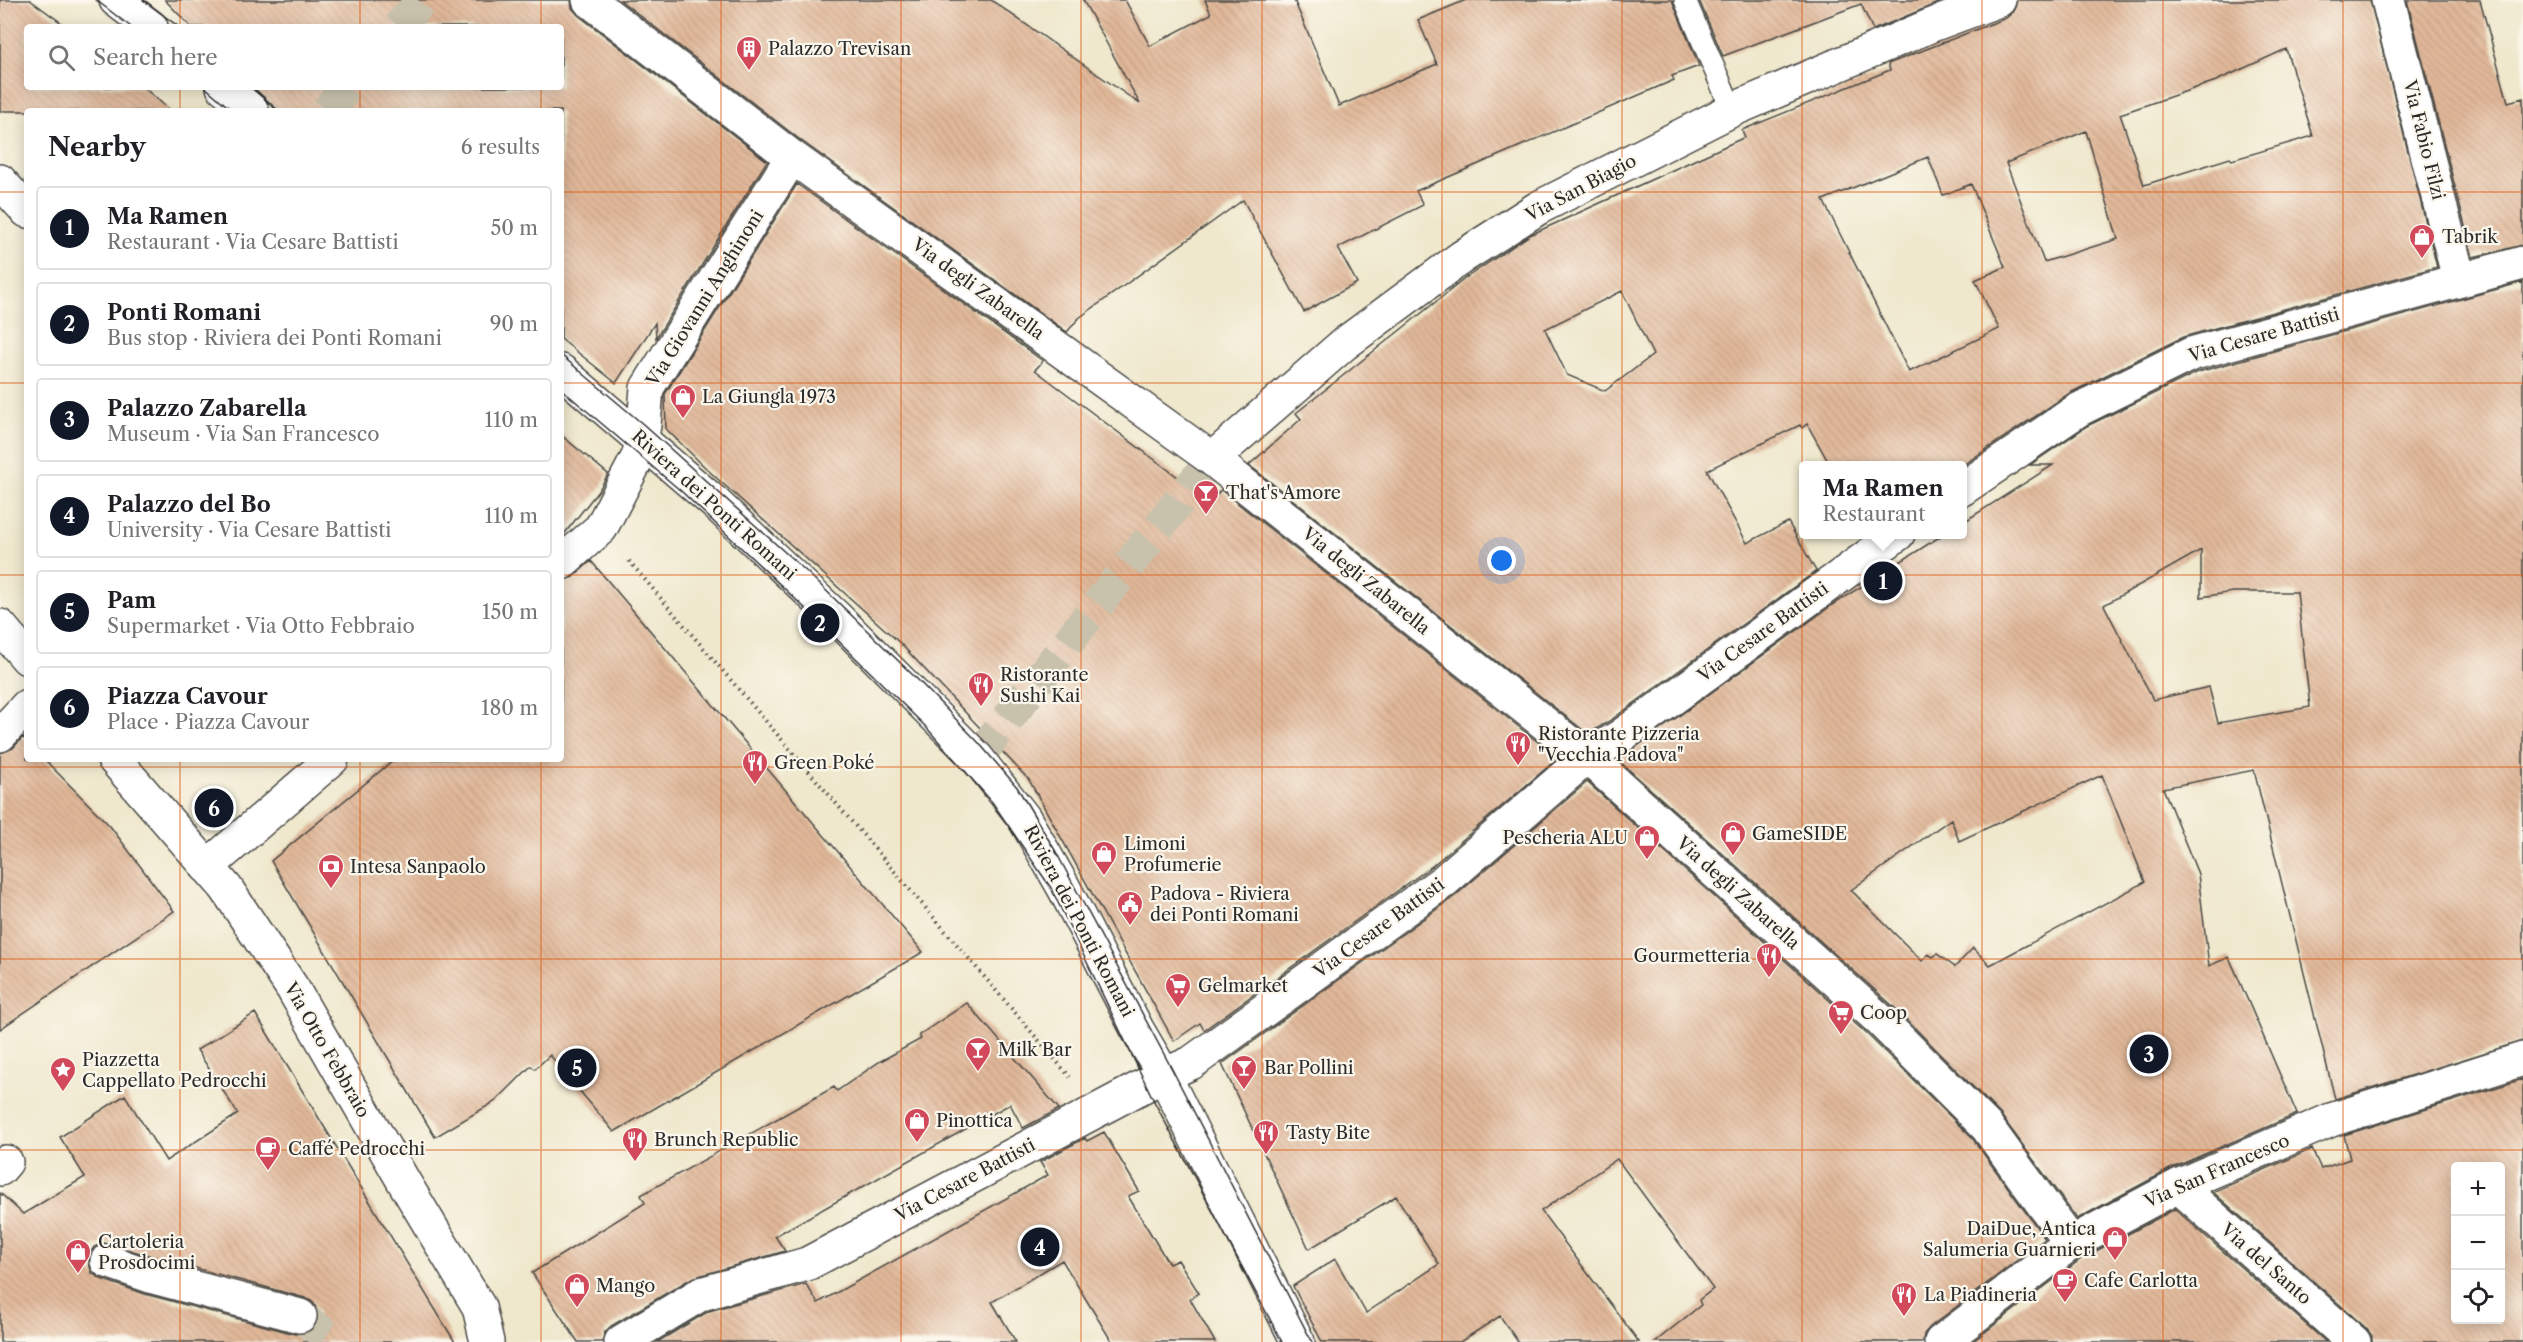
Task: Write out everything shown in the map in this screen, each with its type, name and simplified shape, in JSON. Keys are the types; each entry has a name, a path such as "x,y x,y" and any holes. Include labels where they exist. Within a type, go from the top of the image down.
{"street":[{"path":"116,0 147,24"},
{"name":"Via degli Zabarella","path":"589,0 792,157 1212,459 1587,757 1804,941 1987,1127 2071,1242"},
{"name":"Via San Biagio","path":"1212,459 1344,344 1462,257 1538,208 1732,110 1932,25 1999,0"},
{"name":"Via Fabio Filzi","path":"2388,0 2459,279"},
{"path":"228,90 248,108"},
{"name":"Via Giovanni Anghinoni","path":"564,560 601,528 639,455 647,388 792,157"},
{"path":"0,182 24,208"},
{"name":"Via Cesare Battisti","path":"1967,486 2078,410 2191,354 2523,263"},
{"name":"Riviera dei Ponti Romani","path":"564,374 642,439 835,616 977,758 1024,818 1164,1075 1298,1342"},
{"name":"Via Cesare Battisti","path":"621,1342 701,1294 807,1264 1164,1075 1191,1063 1444,881 1587,757 1621,736 1891,539"},
{"path":"0,626 24,654"},
{"path":"0,735 24,709"},
{"name":"Via Otto Febbraio","path":"117,762 217,878 293,989 404,1182 479,1306 486,1342"},
{"path":"217,878 329,762"},
{"name":"Via San Francesco","path":"1941,1342 2071,1242 2178,1186 2331,1120 2523,1059"},
{"name":"Via del Santo","path":"2178,1186 2354,1342"},
{"path":"107,1261 150,1276 300,1316"}],"lane":[{"path":"1685,0 1732,110"}],"path":[{"path":"601,528 1098,1110"}],"building":[{"path":"0,0 30,0 63,24 24,24 24,90 146,90 168,108 24,108 24,111 0,111"},
{"path":"165,0 571,0 572,8 578,15 767,161 656,338 655,323 616,383 564,341 564,108 276,108 256,90 564,90 564,24 188,24"},
{"path":"620,0 991,0 1140,104 1083,0 1125,0 1150,46 1211,14 1205,0 1294,0 1339,106 1437,64 1418,20 1466,0 1672,0 1699,66 1672,76 1674,80 1416,191 1423,205 1338,248 1357,283 1304,312 1243,200 1079,318 1067,332 803,142"},
{"path":"1699,0 1945,0 1873,30 1861,4 1723,56"},
{"path":"2017,0 2370,0 2437,267 2183,337 2070,393 1967,462 1828,461 1807,424 1802,428 1800,425 1707,470 1747,543 1788,522 1816,571 1611,720 1588,734 1249,465 1301,419 1296,413 1467,277 1530,235 1745,137 1742,130 1890,70 1888,64 2006,18 2014,11","holes":["2286,49 2313,136 2232,160 2230,158 2144,185 2120,114 2216,81","2086,131 2118,239 2044,262 2006,163","1928,157 1943,195 1971,184 2005,267 1975,280 1999,329 1909,372 1823,200","1622,291 1653,355 1605,391 1567,375 1545,329"]},
{"path":"2407,0 2480,0 2508,102 2523,98 2523,245 2473,257"},
{"path":"797,184 1043,361 1035,370 1210,501 1221,490 1558,758 1432,866 1204,1030 1200,1023 1174,1041 1029,780 900,643 710,472 666,429 665,394"},
{"path":"2523,282 2523,1041 2335,1099 2254,770 2163,788 2198,874 2209,966 2229,957 2297,1114 2170,1169 2077,1219 2000,1114 1894,1007 1618,760 1835,603 1936,539 1967,539 1967,520 2053,465 2030,465 2087,426 2198,372","holes":["2201,550 2201,597 2233,592 2297,592 2310,707 2218,723 2209,687 2153,700 2104,605","2102,775 2145,882 1990,965 1973,948 1955,967 1937,954 1933,957 1928,954 1922,961 1851,890 1951,819 1959,841"]},
{"path":"564,437 608,474 599,490 564,534"},
{"path":"591,561 923,952 614,1132 550,1055 535,1069 531,1066 496,1101 435,1137 271,861 391,762 564,762 564,580 573,577"},
{"path":"23,737 24,762 47,762 110,826 174,911 0,1029 0,753 13,748"},
{"path":"1587,782 1868,1035 1973,1139 2045,1239 1930,1327 1924,1334 1923,1342 1655,1342 1701,1305 1699,1300 1713,1289 1617,1159 1541,1211 1639,1342 1518,1342 1500,1316 1460,1342 1322,1342 1293,1286 1335,1259 1366,1313 1439,1264 1396,1196 1309,1249 1222,1064 1455,896"},
{"path":"967,1003 1059,1109 1023,1128 1010,1104 775,1236 785,1251 692,1278 611,1326 605,1332 602,1342 578,1342 532,1273 645,1203 641,1195 834,1087 837,1091 879,1062 921,1039 919,1035"},
{"path":"255,1013 455,1342 0,1342 0,1193 23,1214 85,1177 60,1137 125,1095 166,1161 238,1114 197,1050","holes":["104,1243 313,1302 318,1311 318,1321 314,1329 305,1334 295,1334 145,1294 101,1279 92,1273 89,1255 94,1247"]},
{"path":"2523,1079 2523,1342 2372,1342 2372,1336 2366,1328 2213,1192 2312,1149 2321,1169 2350,1159 2344,1135"},
{"path":"1104,1132 1139,1191 1128,1196 1169,1264 1178,1260 1199,1293 1190,1299 1215,1342 1112,1342 1062,1260 992,1302 1016,1342 657,1342 709,1311 806,1284 818,1303 1048,1175 1040,1162 1085,1138 1087,1141"},
{"path":"2175,1209 2326,1342 1972,1342 2081,1259"}],"tunnel":[{"path":"402,24 422,0"},
{"path":"330,108 344,90"},
{"path":"977,758 1212,459"},
{"path":"300,1316 336,1342"}],"tram line":[{"path":"96,0 127,24"},
{"path":"143,0 175,24"},
{"path":"208,90 230,108"},
{"path":"254,90 275,108"},
{"path":"564,358 644,425 808,573 917,679 978,742 1017,787 1056,852 1173,1071 1312,1342"},
{"path":"564,392 681,491 807,610 925,726 992,802 1051,888 1155,1103 1282,1342"}],"place":[{"name":"Palazzo Trevisan","path":"749,72"},
{"name":"Tabrik","path":"2422,260"},
{"name":"La Giungla 1973","path":"683,420"},
{"name":"That's Amore","path":"1206,516"},
{"name":"Ma Ramen","path":"1883,581"},
{"name":"Ponti Romani","path":"820,623"},
{"name":"Ristorante Sushi Kai","path":"981,708"},
{"name":"Ristorante Pizzeria \"Vecchia Padova\"","path":"1518,767"},
{"name":"Green Poké","path":"755,786"},
{"name":"Piazza Cavour","path":"214,808"},
{"name":"GameSIDE","path":"1733,857"},
{"name":"Pescheria ALU","path":"1647,861"},
{"name":"Limoni Profumerie","path":"1104,877"},
{"name":"Intesa Sanpaolo","path":"331,890"},
{"name":"Padova - Riviera dei Ponti Romani","path":"1130,927"},
{"name":"Gourmetteria","path":"1769,979"},
{"name":"Gelmarket","path":"1178,1009"},
{"name":"Coop","path":"1841,1036"},
{"name":"Palazzo Zabarella","path":"2149,1054"},
{"name":"Pam","path":"577,1068"},
{"name":"Milk Bar","path":"978,1073"},
{"name":"Bar Pollini","path":"1244,1091"},
{"name":"Piazzetta Cappellato Pedrocchi","path":"63,1093"},
{"name":"Pinottica","path":"917,1144"},
{"name":"Tasty Bite","path":"1266,1156"},
{"name":"Brunch Republic","path":"635,1163"},
{"name":"Caffé Pedrocchi","path":"268,1172"},
{"name":"Palazzo del Bo","path":"1040,1247"},
{"name":"DaiDue, Antica Salumeria Guarnieri","path":"2115,1262"},
{"name":"Cartoleria Prosdocimi","path":"78,1275"},
{"name":"Cafe Carlotta","path":"2065,1304"},
{"name":"Mango","path":"577,1309"},
{"name":"La Piadineria","path":"1904,1318"}]}
